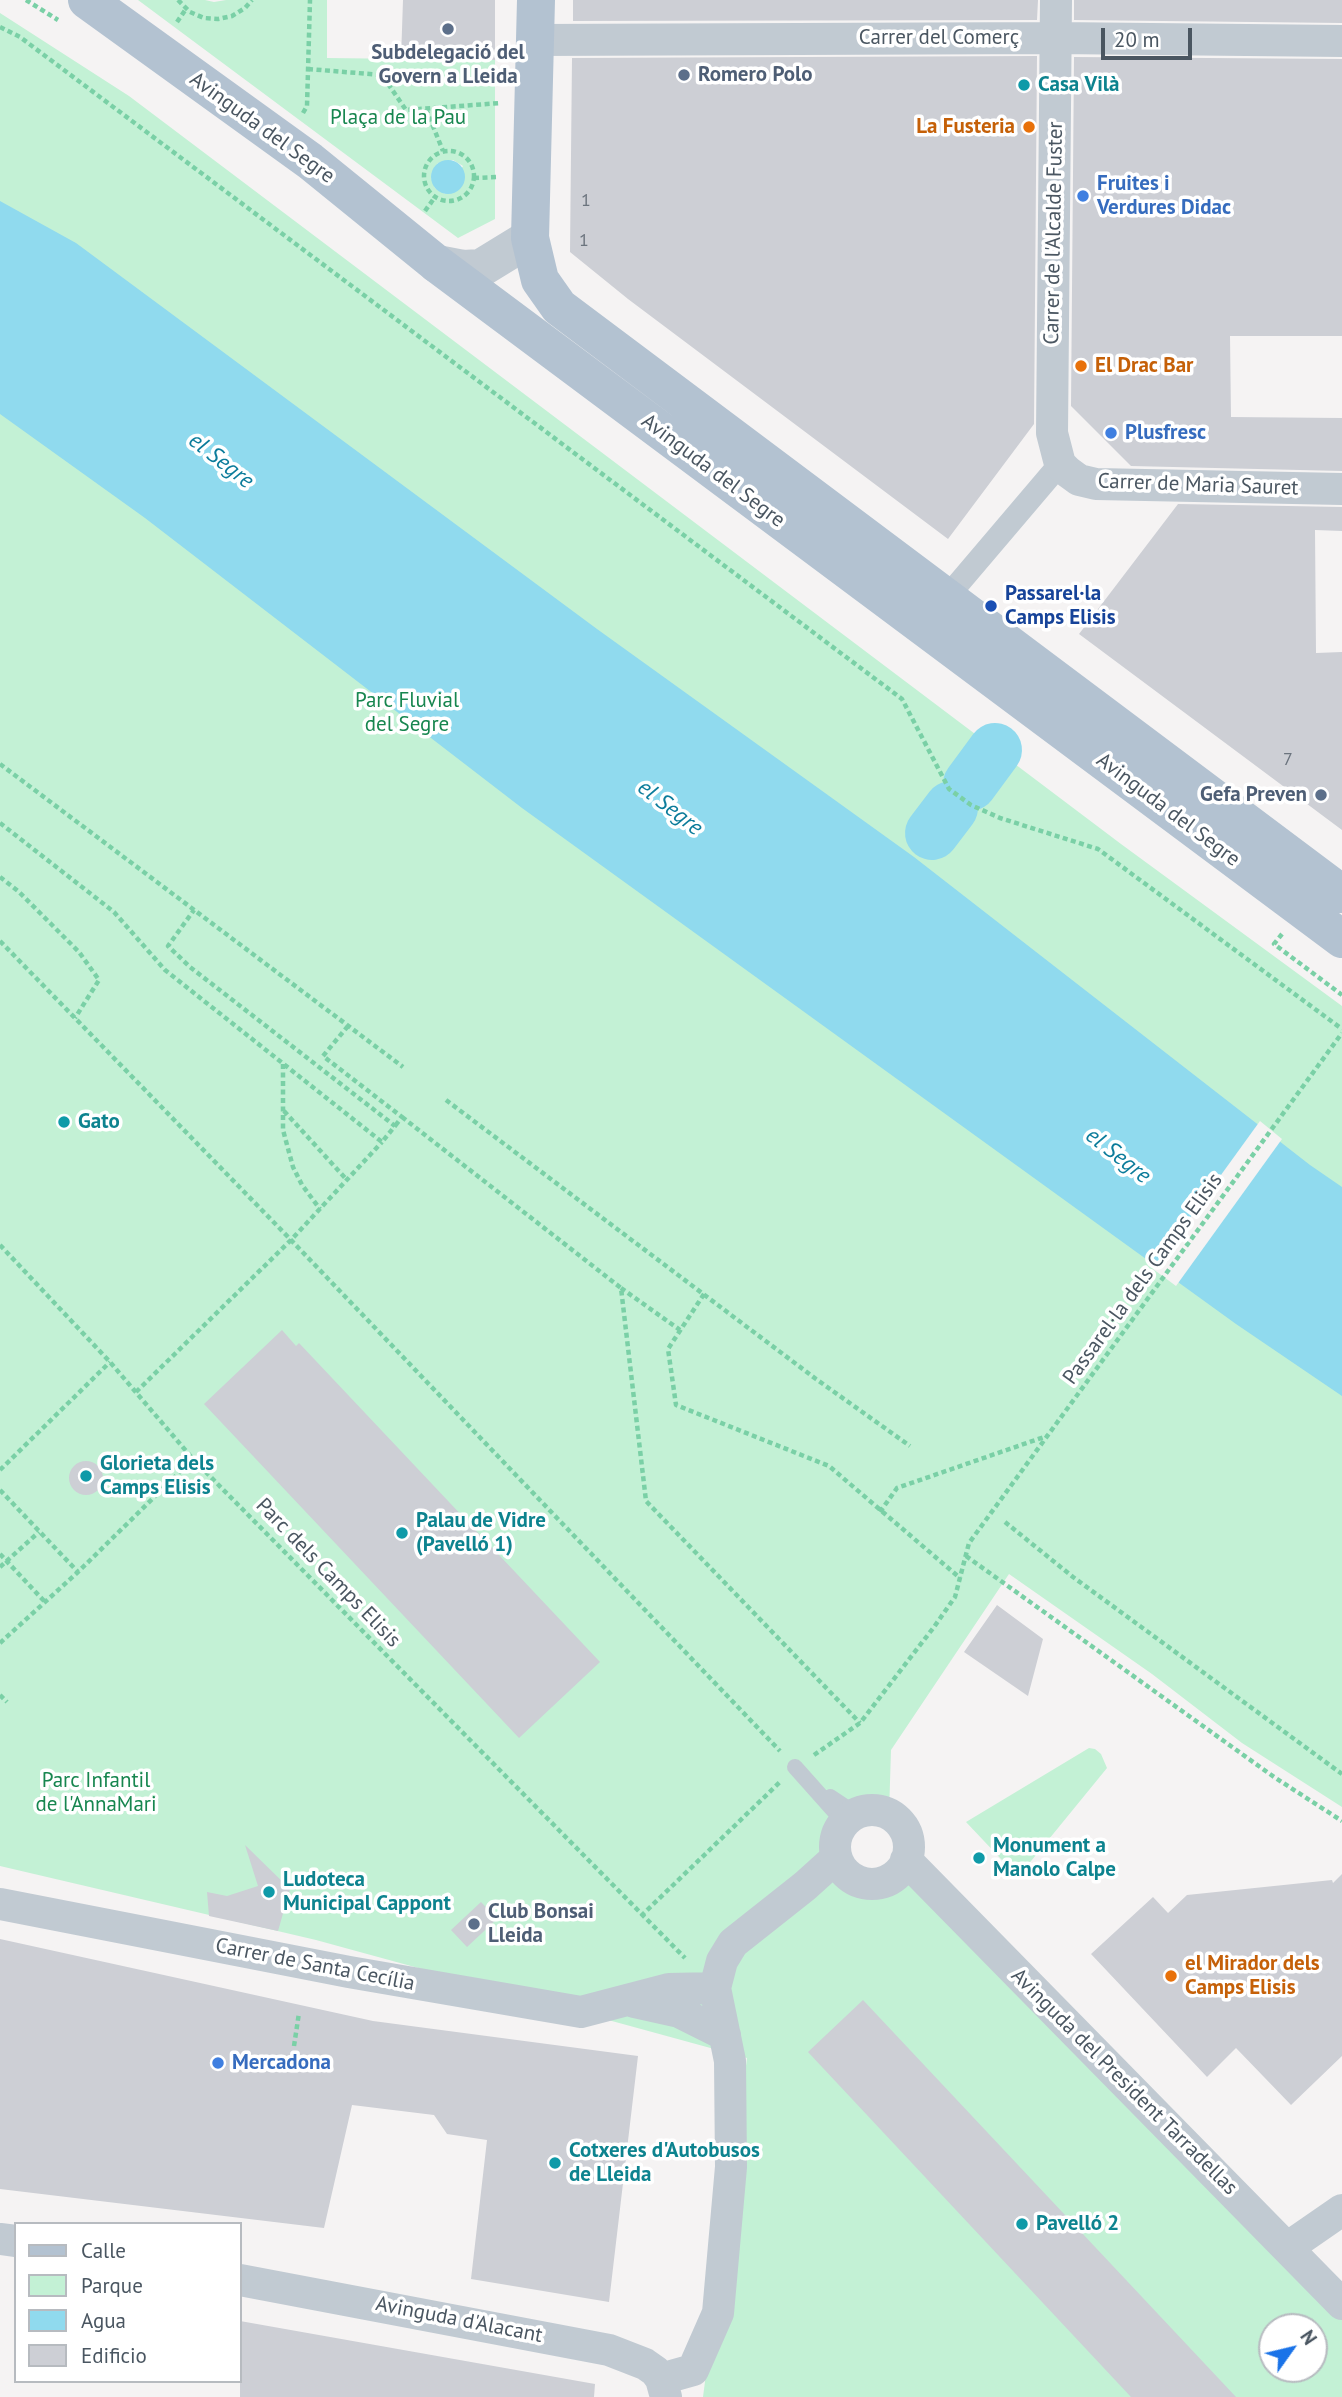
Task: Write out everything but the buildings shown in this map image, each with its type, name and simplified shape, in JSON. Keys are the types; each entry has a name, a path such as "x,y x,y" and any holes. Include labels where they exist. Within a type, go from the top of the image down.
{"main road":[{"name":"Avinguda del Segre","path":"86,0 310,162 437,264 1342,939"},
{"name":"Avinguda del Segre","path":"537,0 530,238 540,280 559,307 1342,894"}],"street":[{"name":"Carrer de l'Alcalde Fuster","path":"1056,0 1052,433 1060,464"},
{"name":"Carrer del Comerç","path":"536,40 1056,38 1342,41"},
{"path":"437,264 463,269 481,268 530,238"},
{"path":"947,597 1060,464"},
{"name":"Carrer de Maria Sauret","path":"1060,464 1079,480 1096,484 1342,489"},
{"path":"864,1810 877,1810 898,1820 908,1839 909,1850 900,1871 891,1879 870,1884 858,1881 849,1876 836,1858 835,1839 849,1818 864,1810"},
{"path":"663,2388 693,2370 718,2313 731,2167 730,2061 715,1988 722,1961 733,1943 836,1858"},
{"name":"Avinguda del President Tarradellas","path":"906,1860 1342,2304"},
{"name":"Carrer de Santa Cecília","path":"0,1904 337,1970 581,2012 669,1989 715,1988"},
{"name":"Carrer de Santa Cecília","path":"630,2001 679,2012 725,2035"},
{"path":"1287,2248 1342,2210"},
{"name":"Avinguda d'Alacant","path":"242,2280 609,2350 636,2360 654,2371 663,2388"}],"lane":[{"path":"795,1767 849,1818"}],"path":[{"path":"178,0 190,12 204,18 218,19 232,16 252,0"},
{"path":"300,117 307,106 310,0"},
{"path":"0,27 20,37 902,699 949,789 971,805 1000,818 1098,849 1342,1031"},
{"path":"308,69 382,75 405,110 503,103"},
{"path":"426,109 443,151"},
{"path":"443,151 451,151 465,157 470,163 474,178 468,192 456,201 447,201 432,195 424,182 425,166 429,159 443,151"},
{"path":"474,178 502,177"},
{"path":"0,764 403,1068"},
{"path":"0,823 114,912 165,970 382,1142"},
{"path":"0,877 18,891 79,952 99,980 75,1018"},
{"path":"194,909 168,946 190,967 395,1126"},
{"path":"1284,933 1275,944 1342,995"},
{"path":"0,942 291,1240 795,1767"},
{"path":"348,1026 323,1056 621,1288 680,1330"},
{"name":"Passarel·la dels Camps Elisis","path":"966,1556 969,1543 1342,1031"},
{"path":"283,1063 283,1130 293,1167 302,1185 320,1209"},
{"path":"446,1100 910,1446"},
{"path":"283,1110 347,1180"},
{"path":"135,1392 291,1240 382,1142 401,1116"},
{"name":"Parc dels Camps Elisis","path":"0,1245 110,1362 194,1459 641,1916 715,1988"},
{"path":"621,1288 646,1501 860,1723"},
{"path":"704,1294 668,1349 676,1405 828,1466 960,1578"},
{"path":"0,1470 110,1362"},
{"path":"880,1512 897,1488 1048,1435"},
{"path":"0,1643 78,1572 194,1459"},
{"path":"0,1490 78,1572"},
{"path":"1005,1522 1073,1577 1342,1774"},
{"path":"0,1567 38,1532"},
{"path":"0,1554 45,1602"},
{"path":"641,1916 795,1767 860,1723 955,1597 966,1556 1274,1777 1342,1821"},
{"path":"0,1695 7,1702"},
{"path":"293,2046 299,2013"}],"green space":[{"name":"Plaça de la Pau","path":"138,0 327,0 327,58 495,60 495,219 458,238","holes":["453,160 463,166 445,194 435,188 431,178 438,163"]},
{"path":"0,13 129,96 1121,844 1342,1006 1342,1807 1242,1743 1152,1674 1009,1574 891,1750 889,1814 877,1810 854,1813 838,1830 835,1849 845,1873 863,1883 877,1884 891,1879 900,1871 1342,2304 1342,2397 703,2397 747,2058 316,1940 0,1866"},
{"path":"1089,1748 1101,1754 1107,1768 1018,1877 966,1822"}],"water":[{"path":"448,160 460,165 465,177 460,189 448,194 436,189 431,177 436,165"},
{"name":"el Segre","path":"0,201 76,243 597,629 914,857 1310,1165 1342,1187 1342,1396 1236,1324 522,808 145,518 0,414"}],"pier":[{"path":"1260,1121 1282,1139 1176,1286 1153,1269"}],"waterway":[{"path":"970,784 995,750"},
{"path":"932,833 951,808"}],"place":[{"name":"Subdelegació del Govern a Lleida","path":"448,29"},
{"name":"Romero Polo","path":"684,75"},
{"name":"Casa Vilà","path":"1024,85"},
{"name":"La Fusteria","path":"1029,127"},
{"name":"Fruites i Verdures Didac","path":"1083,196"},
{"name":"El Drac Bar","path":"1081,366"},
{"name":"Plusfresc","path":"1111,433"},
{"name":"Passarel·la Camps Elisis","path":"991,606"},
{"name":"Gefa Preven","path":"1321,795"},
{"name":"Gato","path":"64,1122"},
{"name":"Glorieta dels Camps Elisis","path":"86,1476"},
{"name":"Palau de Vidre (Pavelló 1)","path":"402,1533"},
{"name":"Monument a Manolo Calpe","path":"979,1858"},
{"name":"Ludoteca Municipal Cappont","path":"269,1892"},
{"name":"Club Bonsai Lleida","path":"474,1924"},
{"name":"el Mirador dels Camps Elisis","path":"1171,1976"},
{"name":"Mercadona","path":"218,2063"},
{"name":"Cotxeres d'Autobusos de Lleida","path":"555,2163"},
{"name":"Pavelló 2","path":"1022,2224"}],"park label":[{"name":"Parc Fluvial del Segre","path":"407,713"},
{"name":"Parc Infantil de l'AnnaMari","path":"96,1793"}]}
